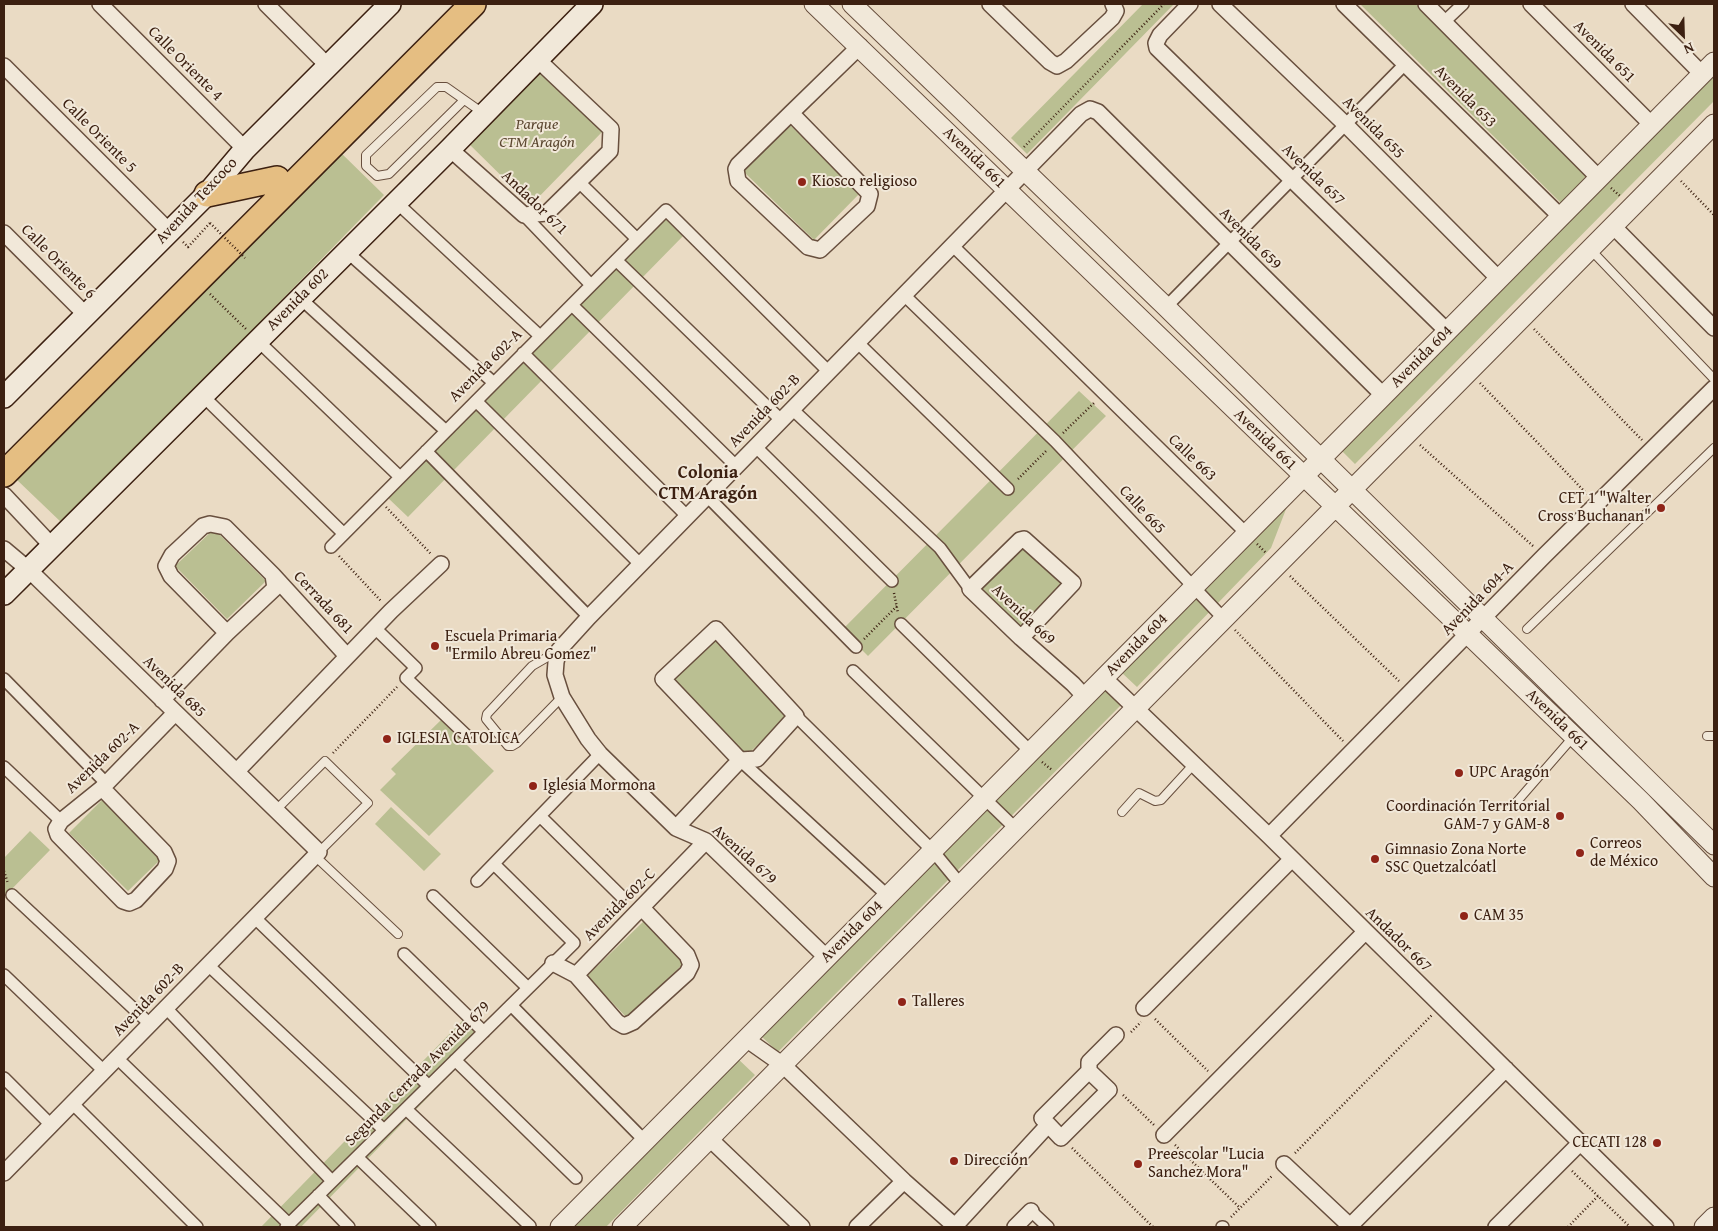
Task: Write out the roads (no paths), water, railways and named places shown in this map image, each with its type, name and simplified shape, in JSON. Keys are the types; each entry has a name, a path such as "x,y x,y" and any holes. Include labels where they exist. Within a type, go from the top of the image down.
{"main road":[{"name":"Avenida Texcoco","path":"4,396 170,232 207,194 245,149 390,4"},
{"path":"4,451 451,4"},
{"path":"4,474 473,4"},
{"name":"Avenida 602","path":"4,594 450,149 592,4"},
{"path":"207,194 277,178"}],"street":[{"name":"Calle Oriente 4","path":"100,4 245,149"},
{"path":"266,4 328,65"},
{"name":"Avenida 661","path":"814,4 860,46 1303,477 1469,634 1641,801 1714,877"},
{"name":"Avenida 661","path":"852,4 1166,307 1714,845"},
{"path":"990,4 1050,62 1057,66 1073,55 1112,18 1114,8"},
{"name":"Avenida 657","path":"1190,4 1160,35 1156,43 1160,51 1448,331"},
{"name":"Avenida 655","path":"1220,4 1346,125 1499,279"},
{"name":"Avenida 653","path":"1344,4 1561,217"},
{"path":"1426,4 1599,178"},
{"path":"1444,22 1463,4"},
{"name":"Avenida 651","path":"1531,4 1652,125"},
{"path":"1633,4 1708,68"},
{"path":"791,114 870,194 871,198 867,206 820,250 808,247 736,177 736,169 738,165 860,46"},
{"path":"524,214 547,213 610,151 611,129 537,59"},
{"path":"1166,307 1406,63"},
{"name":"Calle Oriente 5","path":"4,66 170,232"},
{"name":"Avenida 604","path":"560,1227 1708,68"},
{"name":"Avenida 659","path":"1019,166 1081,114 1090,109 1098,112 1384,396"},
{"path":"622,1227 1714,124"},
{"name":"Andador 671","path":"450,149 524,214 590,285"},
{"path":"1007,191 1019,166"},
{"path":"579,182 637,239"},
{"name":"Avenida 602-B","path":"558,656 589,617 640,564 903,294 1007,191"},
{"path":"396,202 540,336"},
{"name":"Avenida 602-A","path":"330,547 666,210 828,372"},
{"path":"1613,226 1714,328"},
{"name":"Calle Oriente 6","path":"4,233 87,316"},
{"name":"Calle 663","path":"952,245 1247,534"},
{"path":"346,251 494,383"},
{"path":"616,260 786,414 940,548 970,589"},
{"name":"Calle 665","path":"903,294 1055,442 1224,619"},
{"path":"300,298 446,431"},
{"path":"572,305 736,466"},
{"path":"257,340 400,477"},
{"path":"857,342 1008,489"},
{"path":"524,353 688,516"},
{"name":"Avenida 604-A","path":"1269,836 1544,556 1714,388"},
{"path":"203,396 344,534"},
{"path":"476,401 640,564"},
{"path":"756,446 892,581"},
{"path":"426,451 589,617"},
{"path":"4,495 52,546"},
{"path":"707,496 856,647"},
{"name":"Cerrada 681","path":"227,633 168,572 166,566 168,560 203,526 219,525 225,527 348,656"},
{"name":"Avenida 669","path":"1020,638 1073,583 1024,539 1020,540 970,589 1020,638 1073,684 1085,697"},
{"name":"Avenida 685","path":"4,549 237,771 317,854"},
{"path":"237,771 374,628 441,564"},
{"path":"162,700 227,633 273,591 275,584 272,575"},
{"path":"901,624 1030,752"},
{"path":"374,628 416,668 406,678 466,735"},
{"path":"888,896 740,760 663,679 716,629 796,716 933,851 961,885"},
{"name":"Avenida 679","path":"558,656 555,675 562,697 588,739 600,754 676,828 706,841 827,958"},
{"path":"1516,681 1531,667"},
{"path":"853,671 1016,829"},
{"name":"Andador 667","path":"1104,678 1269,836 1666,1227"},
{"path":"4,679 167,856 167,866 136,900 130,903 123,901 58,835 59,825 4,767"},
{"name":"Avenida 602-A","path":"59,825 104,786 175,713"},
{"path":"676,828 740,760 757,759 796,716"},
{"path":"477,881 600,754"},
{"path":"540,816 621,896"},
{"name":"Avenida 602-C","path":"576,975 706,841"},
{"name":"Avenida 602-B","path":"5,1170 317,854"},
{"path":"1144,1008 1292,859"},
{"name":"Segunda Cerrada Avenida 679","path":"287,1226 574,943 494,864"},
{"path":"12,895 150,1024"},
{"path":"434,896 528,988"},
{"path":"553,963 576,975 617,1022 624,1026 633,1022 687,973 692,965 687,955 642,908"},
{"path":"254,918 429,1086"},
{"path":"1164,1135 1365,932"},
{"path":"404,954 484,1032"},
{"path":"208,965 384,1130"},
{"path":"4,975 104,1071"},
{"path":"511,1005 638,1134"},
{"path":"166,1008 332,1181"},
{"path":"1089,1071 1109,1090 1061,1138 1042,1118 1089,1071 1089,1062 1116,1035"},
{"path":"746,1039 783,1065 955,1227 1048,1125"},
{"path":"116,1058 287,1226"},
{"path":"455,1060 576,1178"},
{"path":"1284,1164 1351,1227 1506,1069"},
{"path":"4,1078 51,1125"},
{"path":"72,1103 197,1227"},
{"path":"406,1109 530,1226"},
{"path":"710,1139 802,1227"},
{"path":"1496,1227 1581,1142"},
{"path":"357,1157 430,1227"},
{"path":"857,1227 904,1181"},
{"path":"318,1195 349,1227"},
{"path":"1015,1227 1031,1211 1048,1227"},
{"path":"1704,1227 1714,1217"}],"lane":[{"path":"464,100 388,174 377,176 366,166 366,155 437,87 446,87 484,113"},
{"path":"1590,249 1714,379"},
{"path":"1527,629 1714,448"},
{"path":"558,656 532,666 487,714 486,719 508,746 512,746 562,697"},
{"path":"1514,805 1574,736"},
{"path":"276,810 324,761 368,803 317,854 398,934"},
{"path":"1122,812 1139,793 1154,800 1161,800 1194,764"}],"place":[{"name":"Kiosco religioso","path":"802,182"},
{"name":"CET 1 \"Walter Cross Buchanan\"","path":"1661,508"},
{"name":"Escuela Primaria \"Ermilo Abreu Gomez\"","path":"435,646"},
{"name":"IGLESIA CATOLICA","path":"387,739"},
{"name":"UPC Aragón","path":"1459,773"},
{"name":"Iglesia Mormona","path":"533,786"},
{"name":"Coordinación Territorial GAM-7 y GAM-8","path":"1560,816"},
{"name":"Correos de México","path":"1580,853"},
{"name":"Gimnasio Zona Norte SSC Quetzalcóatl","path":"1375,859"},
{"name":"CAM 35","path":"1464,916"},
{"name":"Talleres","path":"902,1002"},
{"name":"CECATI 128","path":"1657,1143"},
{"name":"Dirección","path":"954,1161"},
{"name":"Preescolar \"Lucia Sanchez Mora\"","path":"1138,1164"}],"district":[{"name":"Colonia CTM Aragón","path":"708,483"}],"park label":[{"name":"Parque CTM Aragón","path":"537,134"}]}
